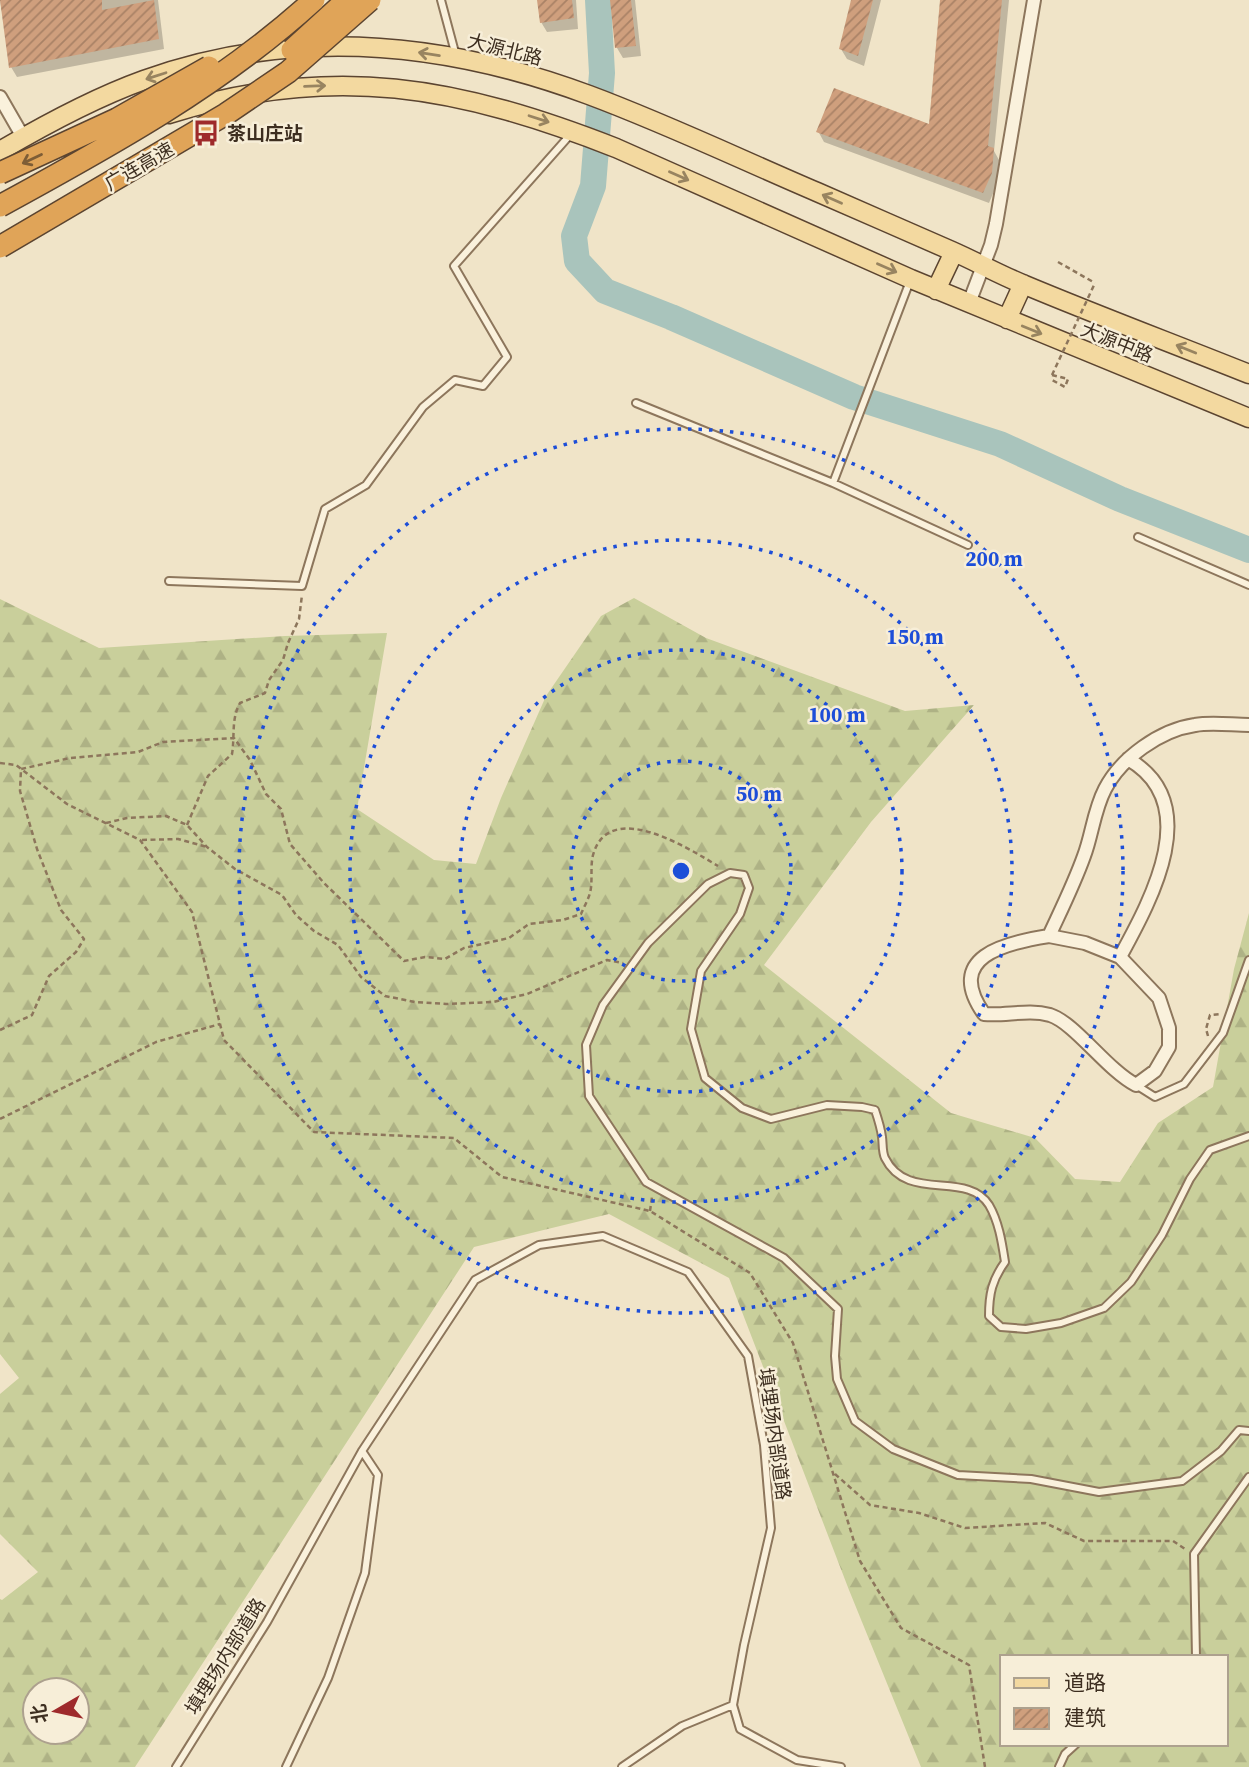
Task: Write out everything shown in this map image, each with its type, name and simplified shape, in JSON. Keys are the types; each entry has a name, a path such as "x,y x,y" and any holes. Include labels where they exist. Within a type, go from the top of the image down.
{"highway":[{"path":"0,173 117,119 196,75 248,44 301,0"},
{"name":"广连高速","path":"0,206 186,99 268,39 314,0"},
{"path":"0,233 139,154 259,80 347,0"},
{"name":"广连高速","path":"0,247 226,114 288,72 370,0"}],"main road":[{"name":"大源北路","path":"0,150 108,94 171,72 229,56 308,46 349,45 398,49 500,68 589,95 984,266"},
{"path":"0,196 87,148 146,122 218,99 273,89 355,85 401,88 495,106 578,133 969,303"},
{"path":"936,290 954,252"},
{"name":"大源中路","path":"984,266 1249,374"},
{"path":"1007,319 1023,284"},
{"name":"大源中路","path":"969,303 1249,418"}],"street":[{"path":"969,303 991,245 1034,0"},
{"path":"0,97 23,137"},
{"path":"1049,936 1086,852 1105,789 1128,759 1160,736 1195,725 1249,725"},
{"path":"1120,957 1140,921 1163,867 1167,831 1164,798 1146,769 1128,759"},
{"path":"1049,936 1085,943 1120,957 1159,998 1169,1028 1169,1047 1156,1071 1136,1085 1107,1065 1074,1032 1052,1016 1025,1012 984,1014 972,997 971,975 983,956 1011,942 1049,936"}],"lane":[{"path":"441,0 457,58"},
{"path":"169,582 302,586 325,509 366,485 422,407 454,380 484,386 507,357 454,266 578,133"},
{"path":"833,482 911,279"},
{"path":"636,402 833,482 968,545"},
{"path":"1138,537 1249,585"},
{"path":"1249,1136 1210,1150 1190,1179 1162,1235 1131,1282 1104,1308 1061,1323 1026,1329 1001,1327 989,1316 989,1295 994,1278 1005,1262 1001,1234 988,1203 970,1190 953,1186 927,1186 898,1175 884,1157 882,1135 875,1110 827,1104 771,1119 742,1108 705,1078 691,1029 701,971 740,914 749,888 744,875 730,873 708,884 648,943 603,1005 586,1045 589,1096 646,1182 784,1258 838,1309 835,1356 837,1379 855,1421 893,1449 958,1475 1031,1479 1099,1492 1182,1481 1221,1451 1239,1430 1249,1431"},
{"path":"1136,1085 1155,1097 1184,1084 1223,1033 1249,960"},
{"name":"填埋场内部道路","path":"176,1767 267,1622 362,1451 475,1280 539,1245 603,1236 688,1272 748,1356 764,1445 771,1528 733,1705"},
{"path":"286,1767 328,1678 365,1573 377,1475 362,1451"},
{"path":"1196,1655 1194,1554 1249,1477"},
{"path":"622,1767 682,1726 733,1705 740,1729 797,1760 841,1767"},
{"path":"1059,1767 1065,1754 1074,1746"}],"path":[{"path":"1052,380 1065,387 1068,379 1052,375 1095,283 1058,262"},
{"path":"187,825 208,776 232,754 233,715 240,703 265,693 269,680 283,660 299,619 302,586"},
{"path":"21,769 71,758 138,752 163,741 234,738"},
{"path":"234,738 250,760 266,794 281,809 290,844 324,883 404,961 425,957 445,959 464,948 509,937 529,924 563,920 582,914 590,893 593,854 606,834 628,827 662,836 730,873"},
{"path":"0,763 16,765 67,804 140,840 178,839 207,846"},
{"path":"0,1030 32,1015 49,976 76,952 84,939 61,910 37,849 20,791 21,769"},
{"path":"106,823 127,818 166,817 187,825 235,869 282,895 296,915 314,931 338,944 361,977 385,996 446,1004 493,1002 527,993 607,960 633,964"},
{"path":"140,840 191,912 224,1040 314,1132 454,1138 502,1177 650,1211 750,1273 793,1343 860,1561 901,1628 969,1665 985,1767"},
{"path":"1211,1048 1206,1028 1210,1015 1230,1012"},
{"path":"0,1119 156,1042 220,1024"},
{"path":"833,1472 870,1505 919,1513 965,1528 1045,1523 1084,1541 1173,1541 1194,1554"}],"green space":[{"path":"634,598 706,638 905,711 974,705 871,822 764,965 951,1113 1035,1138 1075,1179 1120,1182 1158,1123 1213,1087 1234,969 1249,913 1249,1767 921,1767 849,1590 729,1278 609,1214 474,1247 135,1767 0,1767 0,1599 38,1572 0,1534 0,1394 19,1378 0,1354 0,599 99,648 285,636 387,633 357,809 434,860 476,864 501,798 546,696 601,616"}],"building":[{"path":"0,0 102,0 102,10 154,0 159,39 9,68"},
{"path":"537,0 572,0 574,18 540,23"},
{"path":"610,0 631,0 636,46 615,48"},
{"path":"851,0 873,0 858,56 839,49"},
{"path":"940,0 1002,0 988,146 994,148 992,173 983,193 816,132 834,88 929,124"}],"waterway":[{"path":"598,0 602,73 593,186 574,236 577,261 605,291 854,397 1000,444 1120,499 1249,550"}],"place":[{"name":"茶山庄站","path":"206,133"}]}
